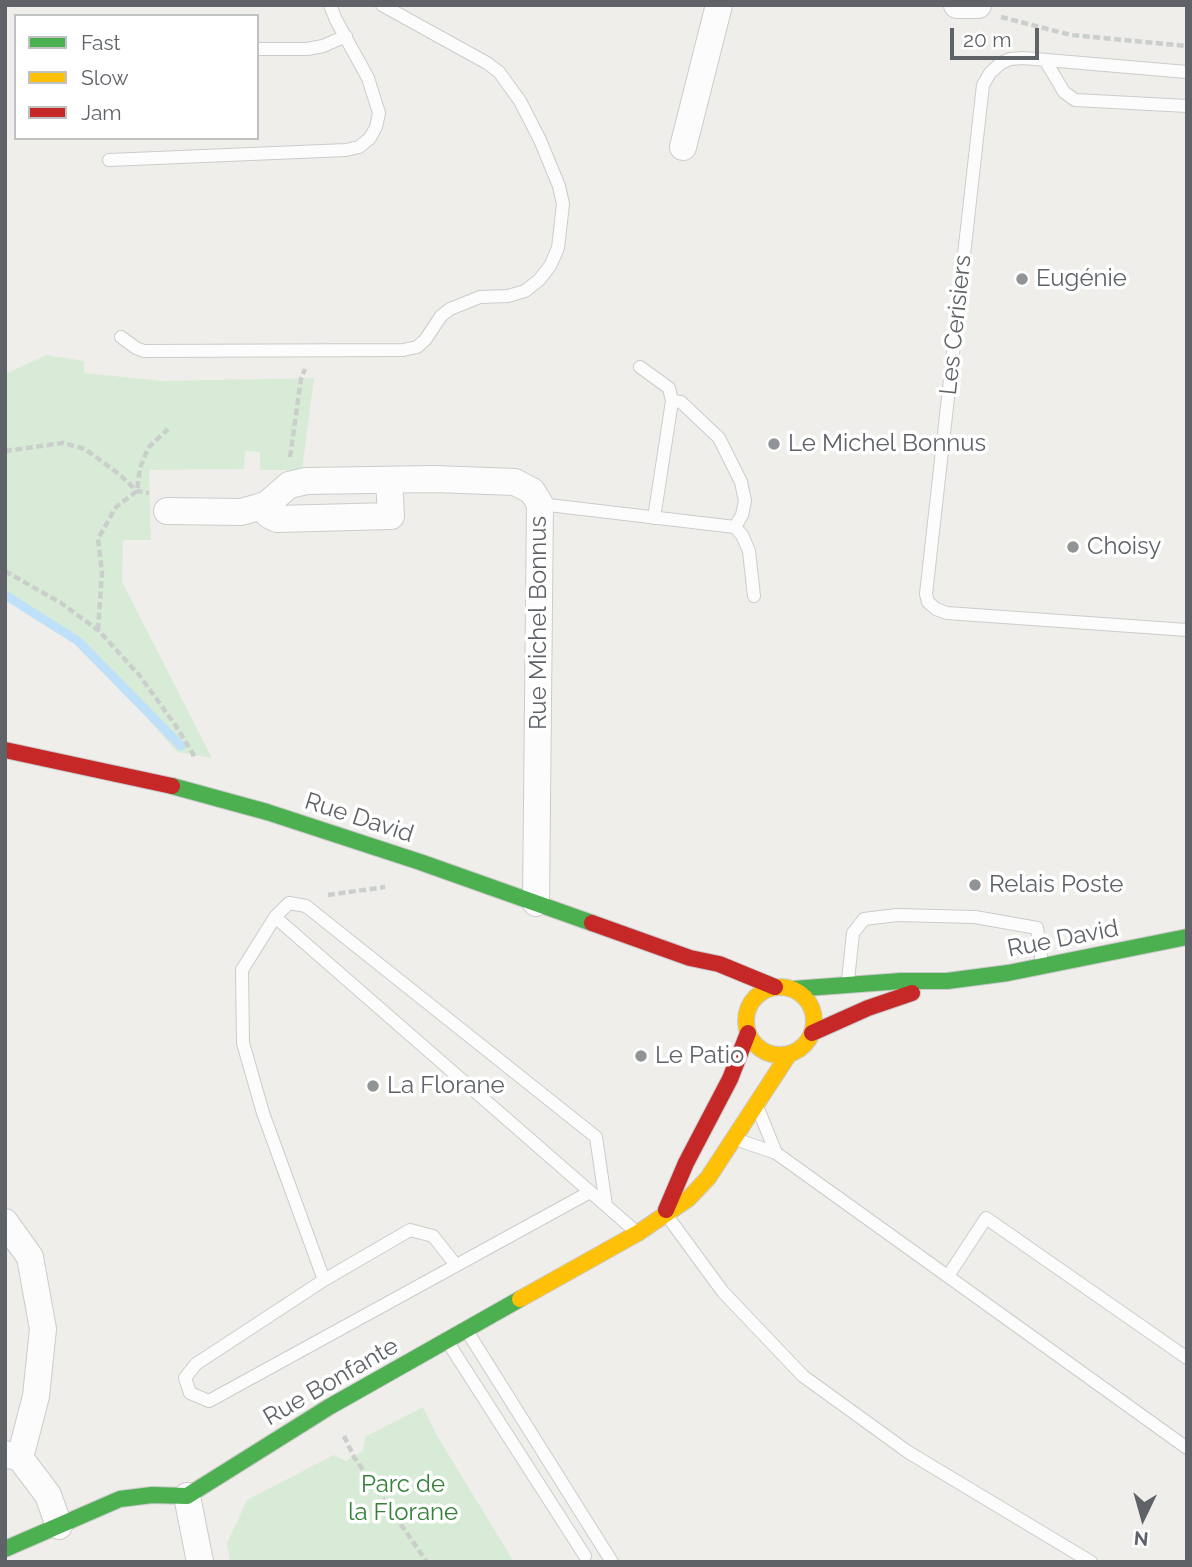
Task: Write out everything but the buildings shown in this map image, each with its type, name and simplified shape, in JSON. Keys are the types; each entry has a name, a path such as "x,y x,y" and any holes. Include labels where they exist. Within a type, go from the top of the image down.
{"main road":[{"name":"Rue David","path":"5,750 198,792 267,812 690,958 719,964 775,987"},
{"name":"Rue David","path":"793,989 947,981 1042,968 1187,937"},
{"name":"Rue David","path":"690,958 720,983"},
{"name":"Rue David","path":"812,1034 868,1008 947,981"},
{"path":"665,1213 686,1163 730,1079 748,1033 744,1005 775,987 793,989 810,1003 814,1012 812,1034 807,1043 789,1054 779,1055 760,1049 748,1033"},
{"name":"Rue Bonfante","path":"187,1496 329,1407 638,1233 688,1199 708,1178 731,1133 789,1054"},
{"path":"5,1549 120,1499 152,1495 187,1496"}],"street":[{"path":"682,147 719,5"},
{"path":"261,506 277,519 391,516 389,480"},
{"name":"Rue Michel Bonnus","path":"289,485 306,481 515,482 532,491 540,505 536,903"},
{"path":"167,511 241,512 266,505 289,485"},
{"path":"5,1222 30,1257 43,1329 36,1396 13,1456 48,1494 59,1526"},
{"path":"187,1496 200,1562"}],"lane":[{"path":"109,160 359,147 370,138 376,127 379,113 376,96 330,5"},
{"path":"121,337 144,351 403,349 416,347 425,340 441,316 450,309 480,297 508,296 525,291 539,280 554,257 562,229 564,204 540,140 499,72 473,54 382,5"},
{"path":"259,50 307,49 323,46 346,36"},
{"name":"Les Cerisiers","path":"1187,72 1010,59 1001,63 983,85 926,594 928,602 947,613 1187,630"},
{"path":"1045,60 1064,92 1075,100 1187,106"},
{"path":"640,367 669,388 672,401 654,518"},
{"path":"672,401 681,402 719,438 736,471 746,501 735,527"},
{"path":"540,505 735,527 743,535 749,551 754,596"},
{"path":"324,1280 263,1113 243,1043 242,970 275,917 289,903 306,906 596,1137 606,1205"},
{"path":"848,985 853,933 864,919 897,915 975,917 1037,928 1042,968"},
{"path":"275,917 638,1233"},
{"path":"730,1079 735,1097 730,1108"},
{"path":"757,1101 776,1153"},
{"path":"731,1133 776,1153 1187,1448"},
{"path":"456,1265 433,1236 410,1230 324,1280 196,1364 185,1378 190,1393 209,1401 590,1192"},
{"path":"665,1213 723,1292 803,1376 908,1452 1091,1562"},
{"path":"948,1276 986,1218 1187,1358"},
{"path":"467,1330 612,1562"},
{"path":"447,1341 585,1556"}],"path":[{"path":"966,6 1071,35 1187,46"},
{"path":"289,485 288,470 301,379 314,350"},
{"path":"98,630 102,572 98,539 116,508 137,491 140,468 148,448 168,429"},
{"path":"5,452 63,443 85,449 137,491 149,492 167,511"},
{"path":"5,571 61,603 98,630 140,676 193,754 198,792"},
{"path":"316,897 386,887"},
{"path":"329,1407 354,1457 428,1562"}],"green space":[{"path":"47,355 84,361 84,373 162,381 314,378 302,470 260,470 260,452 245,451 244,469 149,470 151,540 123,540 122,582 212,758 177,752 77,637 5,593 5,374"},
{"name":"Parc de la Florane","path":"423,1407 436,1434 514,1562 230,1562 227,1543 247,1500 334,1455 346,1461 363,1451 365,1437"}],"waterway":[{"path":"5,595 78,641 181,746"}],"traffic: fast":[{"path":"172,786 267,812 420,862 592,923"},
{"path":"793,989 901,981 947,981 1008,973 1187,937"},
{"path":"5,1549 120,1499 152,1495 187,1496 329,1407 520,1299"}],"traffic: slow":[{"path":"780,987 793,989 804,997 812,1008 814,1021 812,1034 804,1045 793,1053 780,1055 767,1053 756,1045 748,1034 746,1021 748,1008 756,997 767,989 780,987"},
{"path":"520,1299 638,1233 688,1199 708,1178 789,1054"}],"traffic: jam":[{"path":"5,750 172,786"},
{"path":"592,923 690,958 719,964 775,987"},
{"path":"812,1033 868,1008 912,993"},
{"path":"666,1210 686,1163 730,1079 748,1033"}],"place":[{"name":"Eugénie","path":"1022,279"},
{"name":"Le Michel Bonnus","path":"774,444"},
{"name":"Choisy","path":"1073,547"},
{"name":"Relais Poste","path":"975,885"},
{"name":"Le Patio","path":"641,1056"},
{"name":"La Florane","path":"373,1086"}]}
